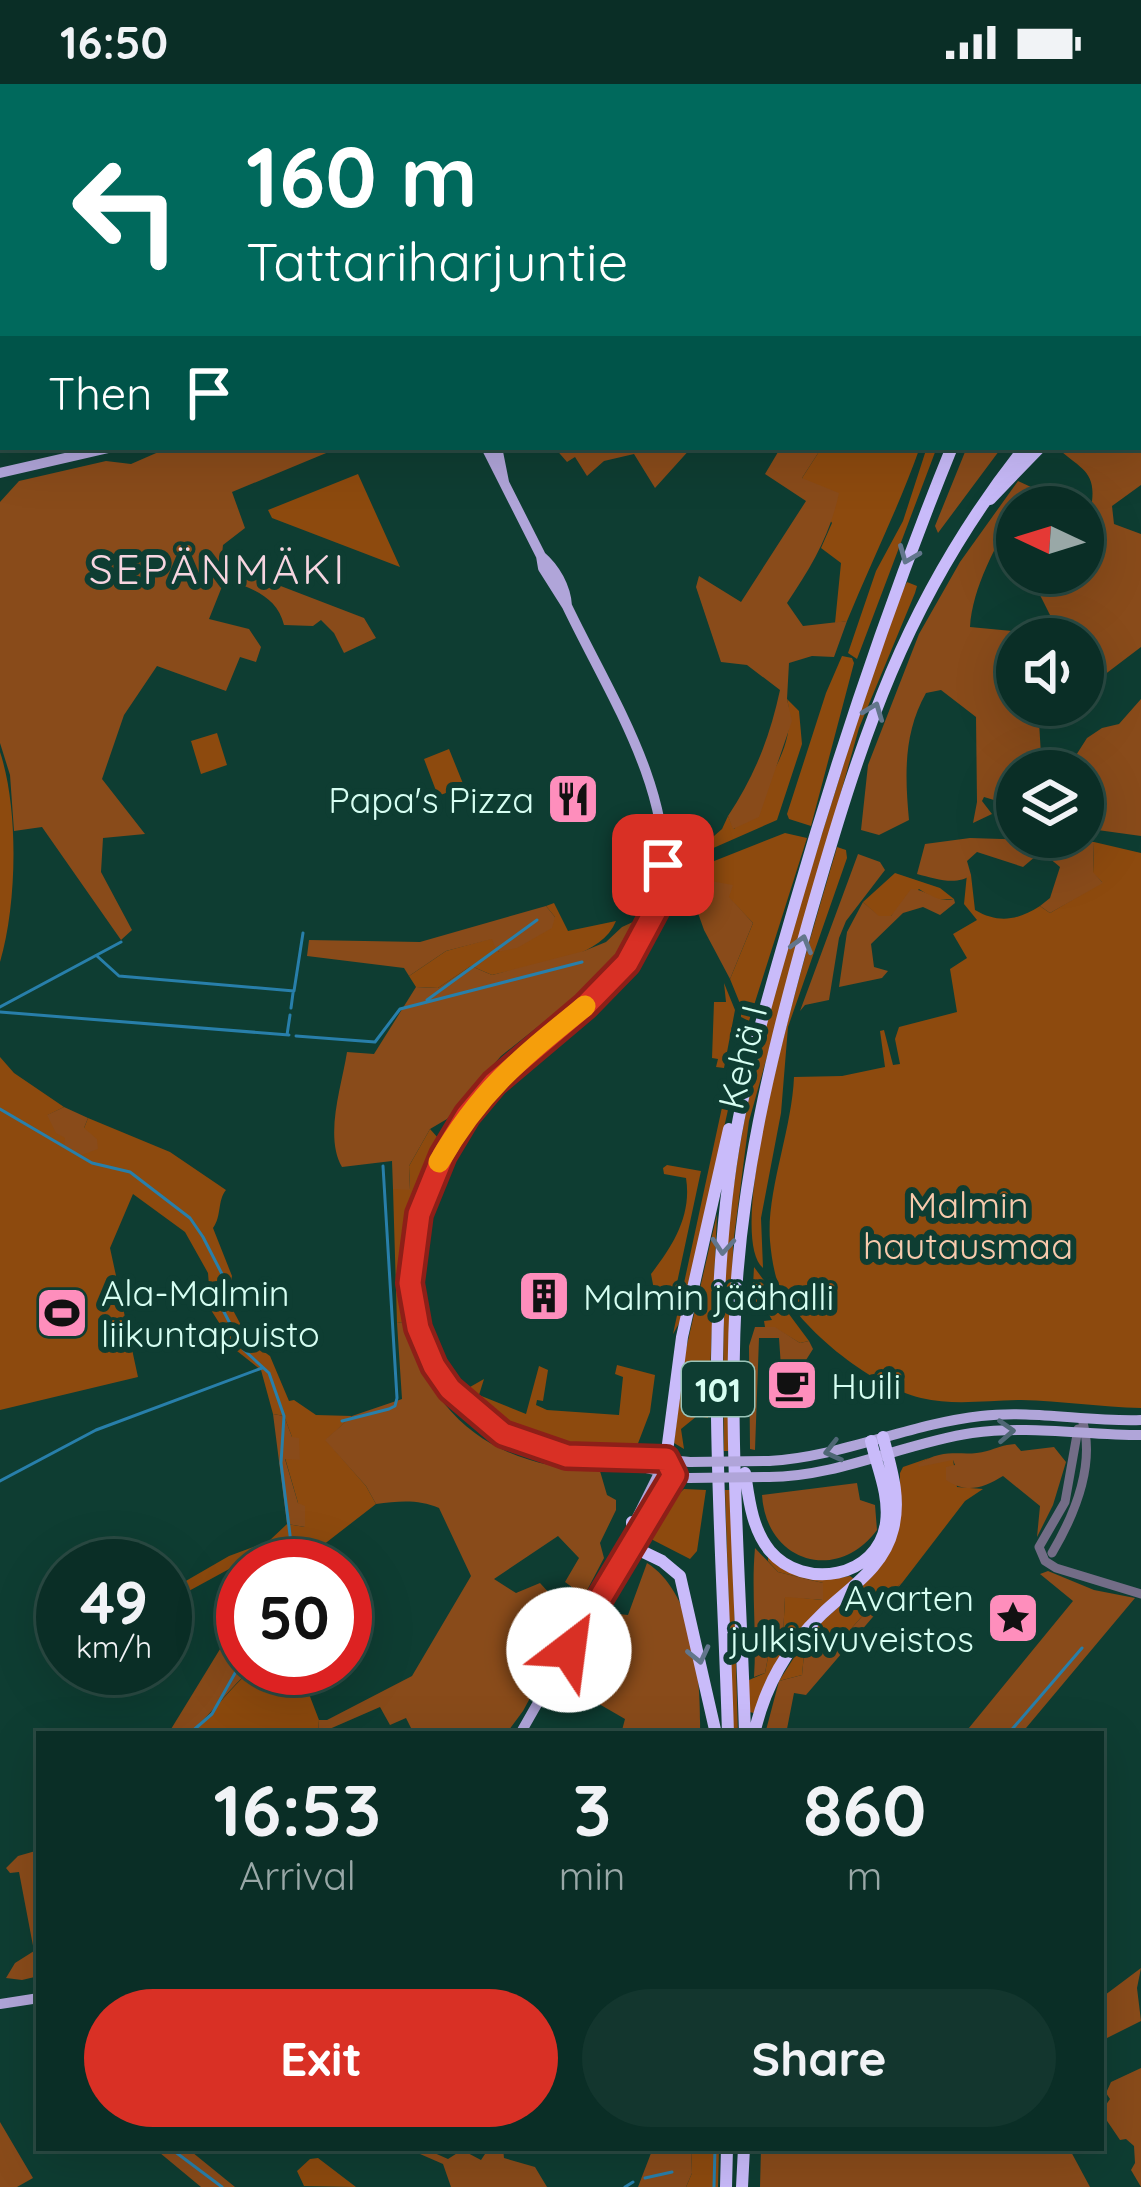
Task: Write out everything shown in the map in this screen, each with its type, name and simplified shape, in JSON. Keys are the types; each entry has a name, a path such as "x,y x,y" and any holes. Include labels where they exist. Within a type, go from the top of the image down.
{"highway":[{"name":"Kehä I","path":"728,1731 718,1322 728,1182 754,1048 868,664 951,450"},
{"name":"Kehä I","path":"745,1731 737,1286 745,1185 776,1038 853,769 886,679 932,581 1023,450"},
{"path":"980,506 1001,491 1037,450"},
{"path":"662,1465 682,1337 740,1082 754,1048"},
{"path":"736,1414 749,1505 758,1532 778,1559 803,1573 843,1572 875,1549 885,1529 881,1454"},
{"path":"755,1731 767,1690 789,1651 874,1567 889,1543 896,1496 877,1439"},
{"path":"632,1522 633,1546 680,1576 715,1731"},
{"path":"726,2187 728,2151"},
{"path":"742,2187 744,2151"}],"main road":[{"path":"0,473 99,450"},
{"path":"486,450 504,482"},
{"path":"498,450 504,482 559,580 648,778 662,825 663,891 627,963 585,1006 506,1071 448,1136 419,1214 412,1247 411,1295 423,1345 450,1389 466,1413 548,1452 662,1465 794,1460 984,1415 1141,1420"},
{"path":"662,1465 674,1475 689,1478 770,1477 815,1472 975,1432 1141,1435"},
{"path":"592,1608 662,1465"},
{"path":"522,1731 674,1475"},
{"path":"0,2000 34,1998"}],"street":[{"path":"1052,1553 1076,1507 1082,1419"},
{"path":"1039,1547 1065,1502 1082,1432"},
{"path":"1039,1547 1052,1553 1064,1570"},
{"path":"1039,1547 1046,1561 1064,1570 1141,1594"}],"green space":[{"path":"820,450 919,450 847,621 835,623 841,563 821,548 832,523 802,478"},
{"path":"926,450 936,450 857,659 848,653 876,571 903,521"},
{"path":"358,474 400,567 272,518 268,510"},
{"path":"907,582 917,586 915,593 859,728 749,1121 733,1245 730,1451 724,1451 727,1245 753,1079 791,933 867,683"},
{"path":"842,656 854,663 811,826 787,814"},
{"path":"787,699 799,711 802,744 777,820 702,853 698,850 722,829 728,816 734,829 775,768 788,735"},
{"path":"217,733 227,765 201,774 191,741"},
{"path":"449,749 464,786 438,796 424,759"},
{"path":"0,752 14,857 0,962"},
{"path":"785,833 807,838 749,1021 741,1017 730,979 753,923 728,897 732,886 686,879 694,869"},
{"name":"Malmin hautausmaa","path":"1104,844 1141,853 1141,1408 1021,1400 946,1402 902,1392 858,1368 816,1333 785,1296 776,1277 770,1222 794,1077 842,1076 885,1067 880,1031 884,1030 893,1065 900,1064 895,1039 899,1027 957,1012 950,969 967,958 953,934 977,920 964,904 967,874 971,875 975,910 1008,918 1040,906 1050,913 1102,882 1093,873 1093,858 1104,858"},
{"path":"837,847 846,850 847,858 788,1027 781,1113 761,1218 763,1268 753,1241 753,1195 762,1135 776,1067"},
{"path":"895,873 940,888 954,899 936,900 919,889 891,916 879,917 863,902"},
{"path":"554,903 568,931 616,921 595,945 563,959 492,975 471,966 438,988 416,987 409,976 446,951 493,938 498,952 555,917 546,906"},
{"path":"724,983 735,1010 724,1068 716,1067 718,1059 712,1058 714,1002 726,1002"},
{"path":"0,1057 14,1073 64,1107 48,1115 84,1128 88,1118 170,1152 226,1190 213,1228 232,1276 227,1299 250,1342 270,1356 289,1401 316,1415 352,1416 326,1440 376,1504 331,1539 271,1539 287,1524 305,1527 285,1458 292,1437 284,1416 273,1414 261,1370 237,1351 211,1310 208,1273 185,1232 133,1194 110,1248 138,1377 0,1410"},
{"path":"736,1074 681,1320 673,1334 729,1075"},
{"path":"430,1129 439,1139 407,1228 401,1274 404,1322 397,1323 393,1189 410,1189 409,1166"},
{"path":"667,1165 701,1171 672,1306 665,1309 655,1295 651,1274 679,1229 687,1192 686,1178 664,1174"},
{"path":"717,1214 708,1418 697,1416 681,1429 684,1449 674,1443 684,1358"},
{"path":"754,1267 809,1341 800,1343 765,1327 764,1321 772,1320 764,1305 752,1305"},
{"path":"617,1365 655,1375 650,1412 637,1446 524,1437 484,1414 467,1393 484,1379 479,1395 526,1414 539,1366 548,1370 543,1401 537,1400 536,1405 547,1410 619,1415 623,1377 615,1374"},
{"path":"929,1458 919,1464 953,1459 957,1487 983,1489 965,1501 902,1583 872,1605 843,1638 805,1644 802,1675 779,1681 809,1634 872,1576 900,1507 900,1473 903,1467"},
{"path":"684,1489 706,1490 697,1551 690,1559 651,1539 671,1501"},
{"path":"725,1490 731,1490 738,1731 733,1731"},
{"path":"768,1554 833,1579 854,1579 784,1654 754,1713 749,1712 749,1680 765,1673 768,1657 783,1637 785,1596 822,1600 823,1583 778,1572"},
{"path":"216,1564 216,1576 192,1589 192,1577"},
{"path":"227,1695 309,1695 318,1731 192,1731"},
{"path":"691,2151 719,2151 718,2187 686,2187 692,2173"},
{"path":"318,2158 356,2187 304,2186 297,2171"}],"shaded area":[{"path":"163,450 331,450 232,492 245,528 223,545 221,563 364,618 376,638 344,653 321,620 313,626 284,625 269,600 225,579 209,619 249,629 261,647 256,662 240,657 226,691 157,666 124,715 102,779 145,834 103,838 101,872 132,930 121,940 42,827 14,831 10,775 0,743 0,502 19,481 106,461 131,464"},
{"path":"557,450 689,450 655,488 634,454 604,461 587,476 575,457 567,462"},
{"path":"779,450 820,450 802,478 839,493 819,551 787,603 803,626 847,621 834,657 812,656 789,663 787,699 792,721 759,817 733,829 728,816 760,755 780,690 747,665 721,662 696,587 699,576 741,602 806,501 765,474"},
{"path":"966,450 1000,450 938,533 935,526"},
{"path":"1059,450 1141,450 1141,485 1112,506 1114,524 1141,534 1141,647 1104,675 1104,618 1052,618 1040,594 1104,594 1104,486 1092,486"},
{"path":"996,512 996,548 977,590 970,627 996,629 996,726 1039,726 1041,750 996,750 996,801 984,797 982,801 992,814 973,823 976,717 941,690 926,693 909,740 909,820 879,835 861,830 868,765 919,634 960,562"},
{"path":"1141,699 1141,836 1104,831 1104,750 1079,750 1102,728 1119,724"},
{"path":"996,839 996,858 1034,858 1023,867 977,852 967,861 971,875 946,880 917,874 925,844"},
{"path":"858,854 880,862 885,870 846,921 829,1000 805,1005 800,1011"},
{"path":"1049,858 1093,858 1093,872 1103,883 1050,913 1040,906 1050,898 1060,867"},
{"path":"686,879 733,885 729,897 753,923 730,979 704,930"},
{"path":"911,889 955,903 940,915 923,907 903,913 871,944 874,967 888,971 882,978 839,987 847,932 863,902 879,916 891,916"},
{"path":"546,906 555,917 552,928 517,948 497,952 492,939 446,951 409,976 404,968 307,956 309,940 420,942"},
{"path":"635,921 633,937 609,970 501,1056 447,1119 430,1129 409,1166 410,1190 393,1189 392,1161 342,1167 334,1126 347,1052 374,1054 416,987 438,988 471,966 492,975 584,951"},
{"path":"64,1107 88,1118 84,1128 97,1139 98,1149 79,1156 64,1146 65,1138 56,1133 47,1115"},
{"path":"404,1322 432,1387 474,1433 530,1460 600,1471 607,1495 616,1500 600,1543 604,1558 584,1596 565,1582 579,1558 558,1536 494,1579 516,1593 540,1583 550,1594 567,1591 581,1604 508,1731 412,1731 406,1718 390,1725 380,1707 318,1731 319,1720 412,1676 471,1576 439,1508 424,1503 376,1504 325,1440 352,1416 402,1399 397,1323"},
{"path":"755,1327 775,1327 800,1343 809,1341 813,1349 801,1368 781,1367 779,1338 759,1338 755,1450 750,1449 749,1346"},
{"path":"273,1414 284,1416 292,1437 299,1438 300,1460 285,1459 298,1503 305,1506 305,1527 287,1524"},
{"path":"1015,1444 1021,1451 1054,1447 1066,1462 1037,1537 1040,1506 1003,1476 968,1488 946,1480 946,1467 955,1465 953,1460 918,1464 938,1455 978,1453"},
{"path":"857,1483 860,1500 875,1505 877,1530 843,1557 806,1558 790,1550 766,1518 762,1495"},
{"path":"755,1548 778,1572 823,1583 823,1600 785,1597 783,1637 775,1657 768,1657 765,1673 754,1677 754,1580"},
{"path":"647,1563 676,1595 686,1617 697,1665 700,1731 622,1731 625,1719 568,1686 601,1627 618,1614 628,1615"},
{"path":"1048,1571 1094,1590 1135,1598 1024,1731 966,1731 1073,1601 1040,1574"},
{"path":"902,1583 806,1695 794,1693 787,1731 766,1731 779,1681 802,1675 805,1644 843,1638 872,1605"},
{"path":"216,1656 216,1695 226,1695 192,1731 170,1731"},
{"path":"36,1851 36,1977 22,1980 6,1978 15,1963 34,1951 19,1872 10,1873 6,1868 18,1856"},
{"path":"1141,1968 1137,1988 1141,2021 1104,2040 1104,1996"},
{"path":"1141,2068 1141,2187 1131,2170 1134,2146 1120,2140 1104,2116 1111,2082"},
{"path":"0,2122 33,2178 17,2187 0,2187"},
{"path":"158,2151 191,2151 235,2187 201,2187"},
{"path":"430,2151 448,2159 464,2151 481,2160 487,2151 503,2151 504,2158 535,2167 547,2187 451,2187 443,2164 420,2154"},
{"path":"652,2151 691,2151 692,2173 686,2187 638,2187"},
{"path":"761,2151 1071,2151 1090,2187 760,2187"}],"waterway":[{"path":"427,1000 537,920"},
{"path":"97,956 119,976 294,991 303,933"},
{"path":"0,1007 121,942"},
{"path":"296,1036 375,1042 400,1009 582,962"},
{"path":"291,1008 293,993"},
{"path":"0,1012 289,1035"},
{"path":"287,1035 290,1015"},
{"path":"0,1109 92,1163 130,1172 190,1218 203,1237 222,1274 218,1296 224,1312 244,1350 269,1373 284,1416 281,1463 290,1539"},
{"path":"342,1421 389,1409 397,1398 383,1166"},
{"path":"0,1481 96,1430 262,1368"},
{"path":"1011,1731 1082,1648"},
{"path":"192,1731 212,1714 223,1695"},
{"path":"174,2151 222,2187"},
{"path":"714,2187 715,2151"},
{"path":"645,2178 672,2172"},
{"path":"625,2187 633,2182"}],"slow traffic":[{"path":"439,1162 467,1115 494,1083 585,1006"}],"place":[{"name":"Papa's Pizza","path":"573,799"},
{"name":"Malmin jäähalli","path":"544,1296"},
{"name":"Ala-Malmin liikuntapuisto","path":"62,1313"},
{"name":"Huili","path":"792,1385"},
{"name":"Avarten julkisivuveistos","path":"1013,1618"}],"district":[{"name":"SEPÄNMÄKI","path":"218,568"}],"route":[{"path":"569,1650 674,1475 666,1459 567,1456 519,1442 450,1389 428,1356 413,1313 412,1247 426,1192 467,1115 506,1071 585,1006 627,963 661,900 663,865"}]}
